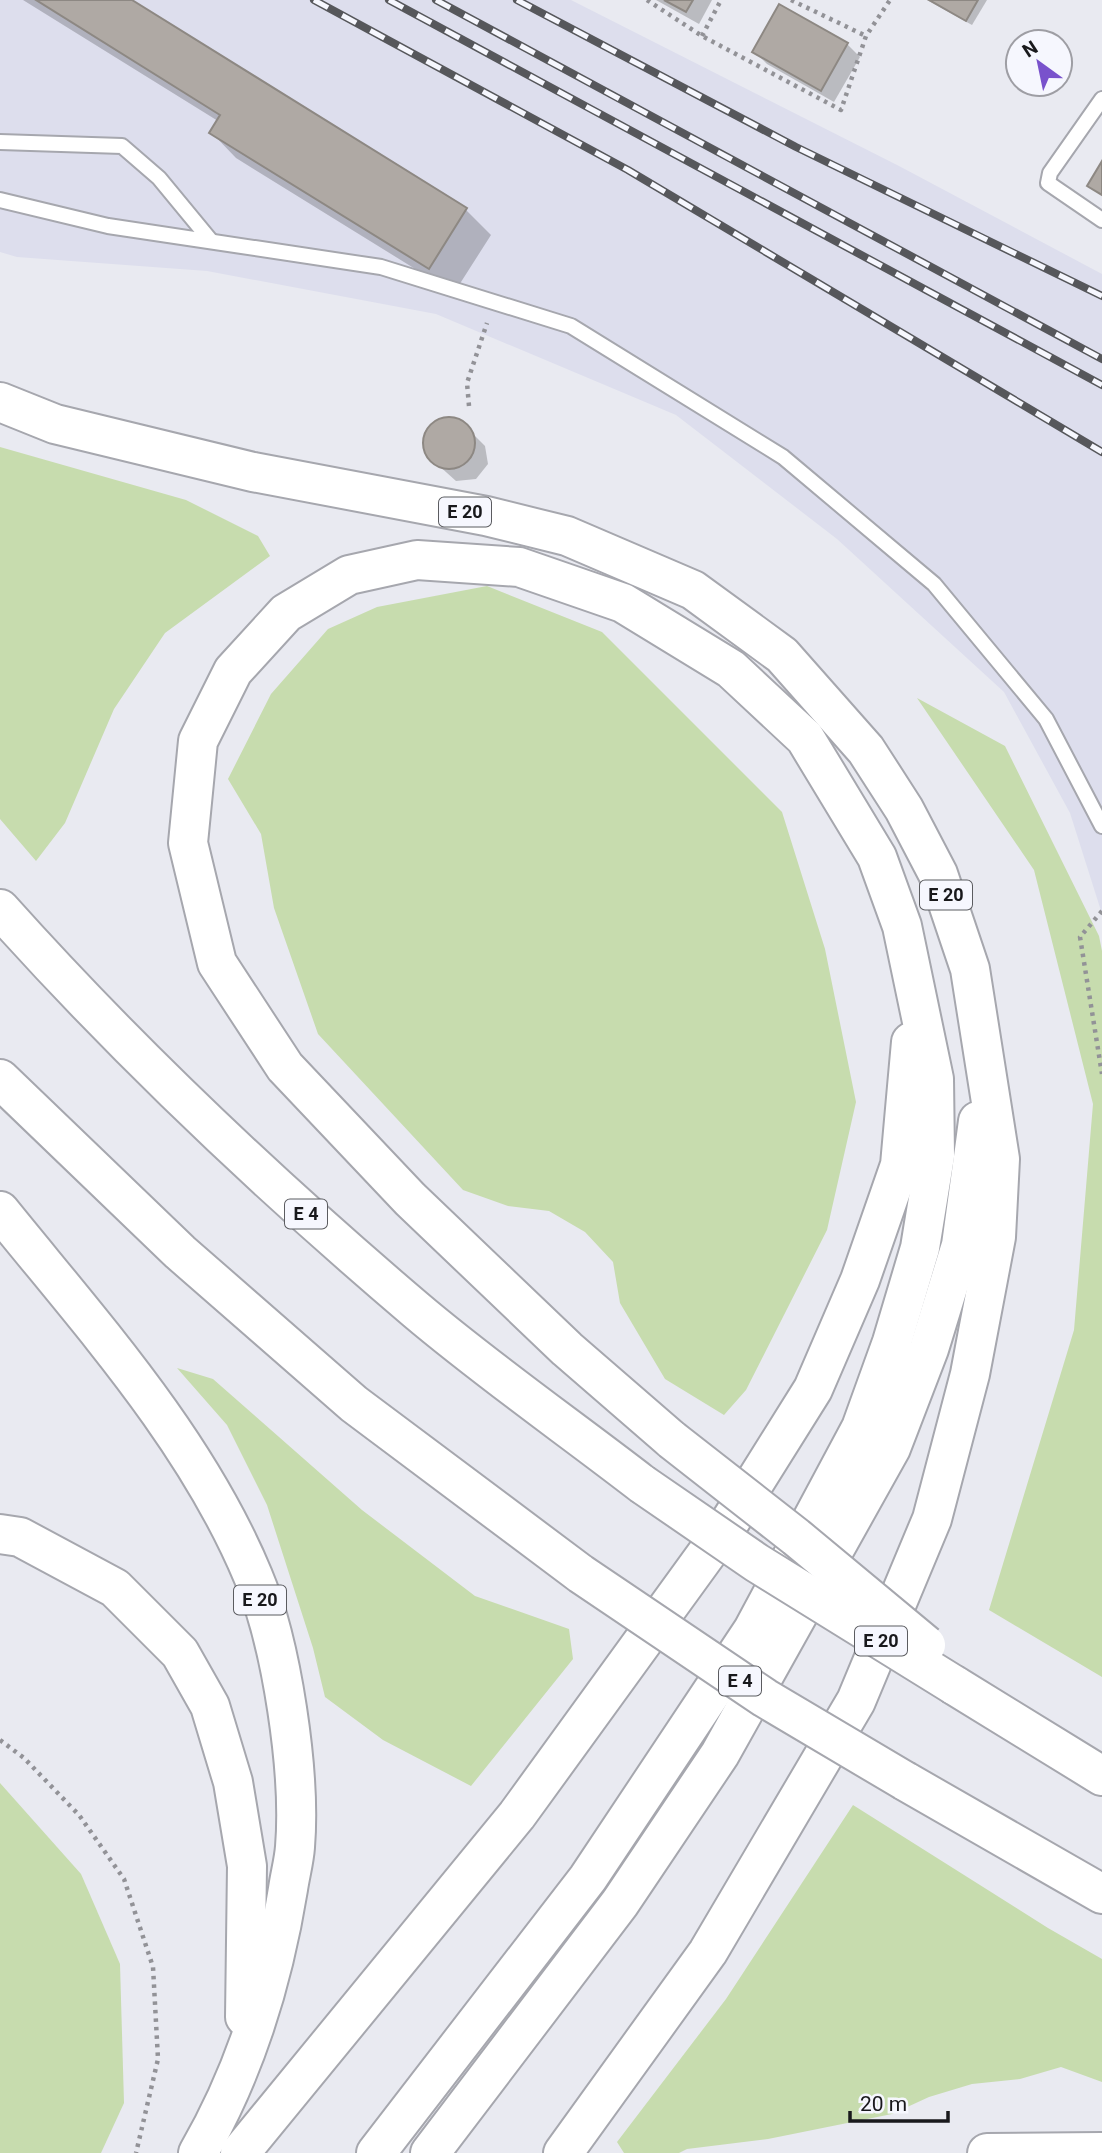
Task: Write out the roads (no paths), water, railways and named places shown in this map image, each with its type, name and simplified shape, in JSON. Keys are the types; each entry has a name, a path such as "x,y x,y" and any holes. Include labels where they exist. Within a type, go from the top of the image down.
{"highway":[{"name":"E 20","path":"0,402 55,424 253,472 486,516 567,536 693,590 782,655 866,750 904,809 939,874 966,957 1000,1159 996,1237 970,1374 932,1520 856,1701 708,1952 563,2153"},
{"path":"376,2153 588,1878 753,1630 860,1429 892,1342 920,1248 935,1156 934,1079 902,926 877,857 805,738 731,669 623,603 520,568 417,560 349,575 286,612 233,671 198,741 188,843 217,963 285,1067 410,1199 567,1349 673,1440 796,1537 957,1679"},
{"name":"E 4","path":"0,909 80,998 250,1164 417,1311 642,1484 757,1563 957,1679 1030,1732 1102,1776"},
{"path":"240,2153 517,1815 731,1520 813,1389 860,1280 900,1165 915,988"},
{"path":"430,2153 620,1903 720,1754 891,1448 929,1349 961,1245 975,1158 984,1056"},
{"name":"E 4","path":"0,1079 180,1252 354,1404 581,1574 765,1698 1102,1894"},
{"name":"E 20","path":"0,1211 141,1388 209,1489 254,1577 278,1665 292,1751 295,1847 278,1952 243,2059 198,2153"},
{"path":"0,1534 20,1537 115,1588 180,1653 210,1706 233,1782 247,1866 243,2059"},
{"path":"987,2153 1102,2151"}],"lane":[{"path":"1102,99 1050,173 1048,183 1102,220"},
{"path":"0,142 122,146 159,178 211,242"},
{"path":"0,200 108,226 381,267 571,326 783,457 934,584 1046,719 1102,826"}],"railway":[{"path":"314,0 628,170 1102,452"},
{"path":"389,0 1102,385"},
{"path":"436,0 1102,359"},
{"path":"517,0 796,147 1102,296"}]}
